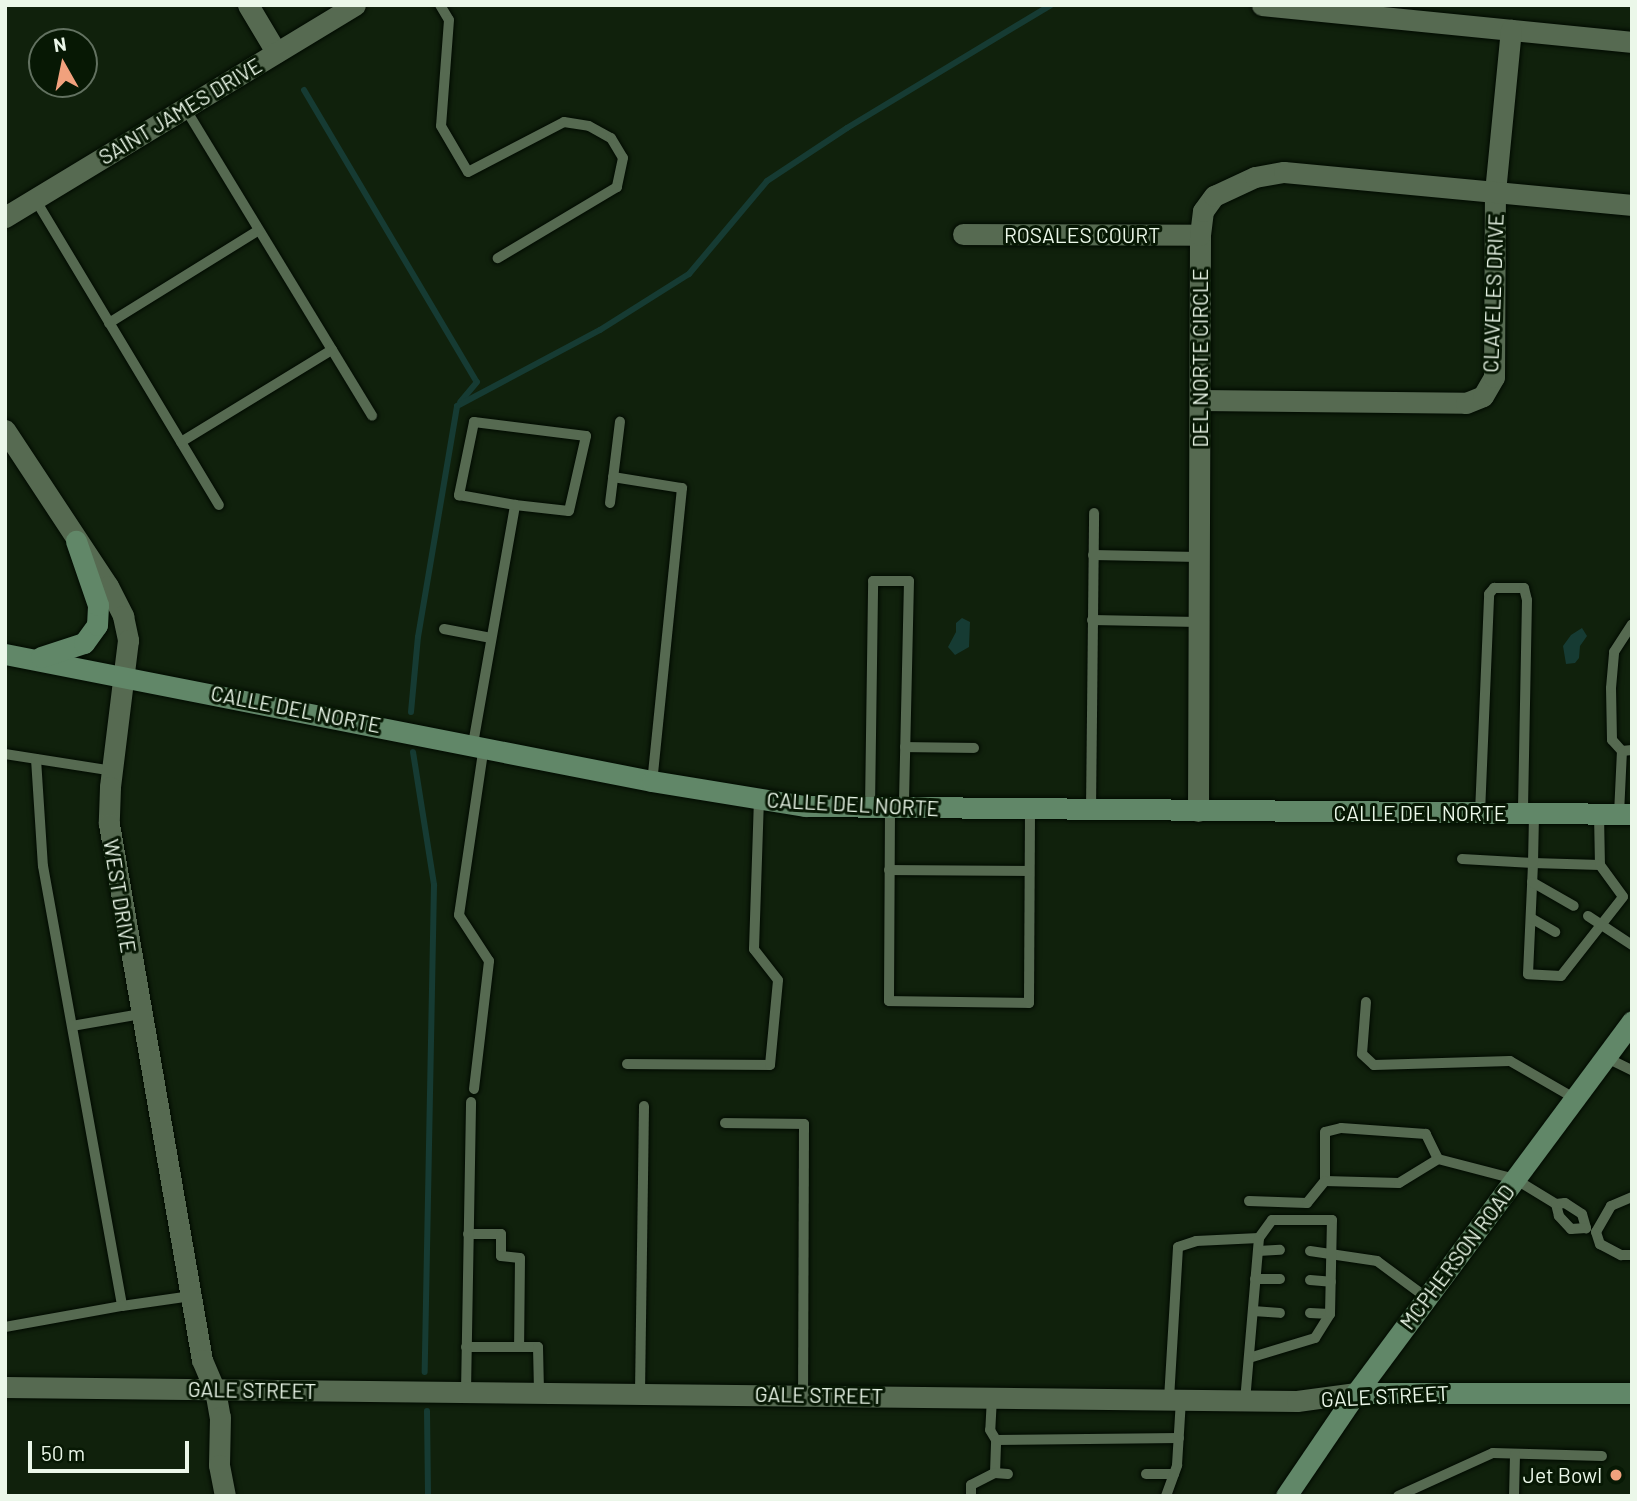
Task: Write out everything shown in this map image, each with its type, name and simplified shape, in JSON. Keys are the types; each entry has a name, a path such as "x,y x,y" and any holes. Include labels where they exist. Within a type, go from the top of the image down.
{"street":[{"path":"248,5 276,52"},
{"name":"SAINT JAMES DRIVE","path":"5,217 355,5"},
{"path":"1262,5 1357,10 1511,30 1632,41"},
{"name":"CLAVELES DRIVE","path":"1200,400 1466,403 1483,396 1494,377 1495,192 1511,30"},
{"name":"DEL NORTE CIRCLE","path":"1198,811 1200,235 1203,211 1214,195 1255,177 1284,172 1495,192"},
{"path":"1495,192 1632,205"},
{"name":"ROSALES COURT","path":"963,234 1200,235"},
{"name":"WEST DRIVE","path":"5,430 108,586 123,616 128,640 109,824 202,1360 215,1390 220,1417 219,1465 225,1496"},
{"path":"32,659 84,643 97,625 98,605 76,541"},
{"name":"CALLE DEL NORTE","path":"5,654 124,674 652,781 805,806 1616,814"},
{"name":"MCPHERSON ROAD","path":"1286,1496 1356,1393 1632,1021"},
{"name":"GALE STREET","path":"5,1387 1297,1401 1356,1393 1632,1394"}],"lane":[{"path":"440,5 449,20 441,126 468,173 564,122 589,126 611,138 622,158 617,187 498,258"},
{"path":"184,108 372,416"},
{"path":"35,199 219,505"},
{"path":"109,323 259,230"},
{"path":"181,442 332,351"},
{"path":"474,422 586,436 569,511 515,505 459,495 474,422"},
{"path":"610,503 620,422"},
{"path":"613,477 682,488 652,781"},
{"path":"474,1089 489,961 459,915 492,638 515,505"},
{"path":"1091,810 1094,513"},
{"path":"1093,555 1199,556"},
{"path":"888,808 905,747 909,581 873,581 888,808 889,1001 1029,1003 1030,809"},
{"path":"1480,813 1489,594 1494,588 1524,588 1527,600 1528,813 1533,863 1528,974 1561,976 1623,897 1600,865"},
{"path":"1092,620 1198,622"},
{"path":"1600,865 1616,814 1627,750 1612,740 1611,688 1614,652 1632,624"},
{"path":"444,629 492,638"},
{"path":"905,747 974,748"},
{"path":"5,754 113,771"},
{"path":"36,759 43,866 122,1306"},
{"path":"627,1064 770,1065 778,980 754,949 758,800"},
{"path":"1462,859 1600,865"},
{"path":"890,870 1029,871"},
{"path":"1532,882 1574,906"},
{"path":"1588,916 1632,945"},
{"path":"1531,919 1555,932"},
{"path":"1569,942 1581,950"},
{"path":"1366,1002 1362,1054 1374,1065 1510,1061 1574,1098"},
{"path":"72,1026 141,1014"},
{"path":"1605,1057 1632,1070"},
{"path":"466,1392 471,1102"},
{"path":"640,1392 644,1106"},
{"path":"725,1123 804,1124 803,1395"},
{"path":"1249,1201 1307,1203 1325,1181 1325,1132 1341,1128 1426,1134 1438,1159"},
{"path":"1325,1181 1399,1183 1438,1159 1515,1179 1556,1204 1565,1203 1582,1214 1600,1244 1621,1255 1632,1255"},
{"path":"1591,1230 1611,1206 1632,1197"},
{"path":"1556,1204 1559,1216 1572,1229 1591,1230"},
{"path":"1245,1400 1259,1238 1272,1220 1332,1220 1329,1314 1315,1338 1249,1358"},
{"path":"468,1234 501,1234 501,1256 520,1258 519,1348"},
{"path":"1166,1496 1174,1474 1179,1438 1175,1399 1178,1247 1196,1241 1259,1238"},
{"path":"1258,1251 1280,1250"},
{"path":"1310,1251 1377,1261 1427,1297"},
{"path":"1255,1279 1280,1279"},
{"path":"1310,1280 1331,1282"},
{"path":"5,1327 191,1296"},
{"path":"1253,1311 1280,1312"},
{"path":"1310,1313 1329,1314"},
{"path":"466,1348 538,1347 539,1391"},
{"path":"992,1396 990,1430 996,1440 995,1473"},
{"path":"996,1440 1179,1438"},
{"path":"1398,1496 1493,1453 1602,1456"},
{"path":"1514,1496 1515,1454"},
{"path":"971,1496 971,1485 995,1473 1008,1474"},
{"path":"1146,1474 1174,1474"}],"water":[{"path":"962,618 970,622 969,647 955,655 948,647 956,632 956,623"},
{"path":"1582,628 1587,636 1580,646 1579,658 1575,663 1566,664 1563,646 1571,635"}],"waterway":[{"path":"411,712 418,637 457,406 600,330 689,274 767,181 847,128 1051,5"},
{"path":"304,90 477,382 460,402"},
{"path":"413,752 434,885 425,1372"},
{"path":"427,1411 428,1496"}],"place":[{"name":"Jet Bowl","path":"1616,1475"}]}
